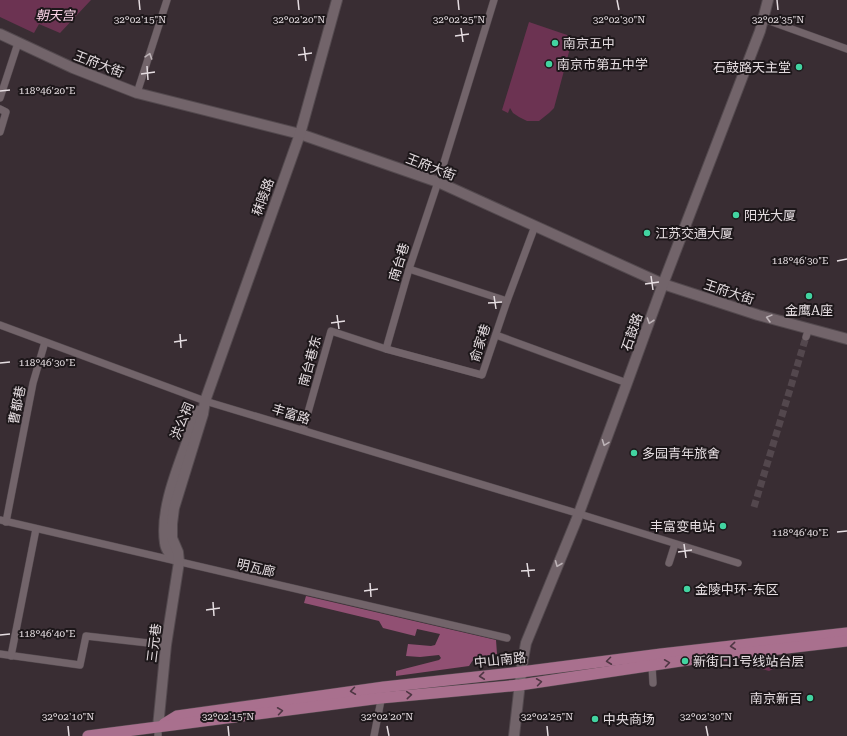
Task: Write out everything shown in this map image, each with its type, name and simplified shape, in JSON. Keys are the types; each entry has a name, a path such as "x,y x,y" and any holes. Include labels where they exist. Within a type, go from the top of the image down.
{"main road":[{"name":"中山南路","path":"88,736 158,732 177,716 382,692 521,672 680,652 847,633"},
{"name":"中山南路","path":"382,692 520,685 652,666 847,641"}],"street":[{"path":"137,93 167,0"},
{"name":"秣陵路","path":"205,401 300,134 337,0"},
{"name":"南台巷","path":"386,349 409,269 438,182 494,0"},
{"name":"石鼓路","path":"514,736 521,672 526,643 579,514 663,284 764,19 768,0"},
{"path":"764,19 847,49"},
{"name":"王府大街","path":"0,34 73,68 137,93 300,134 438,182 663,284 758,315 807,333 847,339"},
{"path":"0,98 18,43"},
{"path":"0,108 6,112 0,132"},
{"name":"俞家巷","path":"386,349 482,375 507,301 535,226"},
{"path":"409,269 507,301"},
{"name":"丰富路","path":"0,325 205,401 738,563"},
{"name":"南台巷东","path":"303,430 331,331 386,349"},
{"path":"496,335 627,384"},
{"name":"曹都巷","path":"3,521 33,383 45,342"},
{"name":"洪公祠","path":"179,562 178,552 172,538 173,513 203,414 205,401"},
{"name":"明瓦廊","path":"3,521 507,638"},
{"path":"11,656 36,529"},
{"path":"669,563 675,544"},
{"name":"三元巷","path":"158,732 166,645 179,562"},
{"path":"0,654 80,665 86,636 166,645"},
{"path":"652,666 653,683"},
{"path":"374,736 382,692"}],"green space":[{"name":"朝天宫","path":"0,0 91,0 60,33 39,24 34,33 0,17"},
{"path":"529,22 573,37 554,108 539,121 527,121 513,113 510,108 508,113 502,110"},
{"path":"777,662 775,668 769,671 762,669 758,664"}],"shaded area":[{"path":"306,596 496,640 497,654 475,657 469,666 396,676 396,671 439,660 441,658 439,655 420,657 406,656 408,644 435,645 440,634 417,629 415,636 383,628 379,621 304,603"}],"tunnel":[{"path":"754,507 806,337"}],"place":[{"name":"南京五中","path":"555,43"},
{"name":"南京市第五中学","path":"549,64"},
{"name":"石鼓路天主堂","path":"799,67"},
{"name":"阳光大厦","path":"736,215"},
{"name":"江苏交通大厦","path":"647,233"},
{"name":"金鹰A座","path":"809,296"},
{"name":"多园青年旅舍","path":"634,453"},
{"name":"丰富变电站","path":"723,526"},
{"name":"金陵中环-东区","path":"687,589"},
{"name":"新街口1号线站台层","path":"685,661"},
{"name":"南京新百","path":"810,698"},
{"name":"中央商场","path":"595,719"}]}
